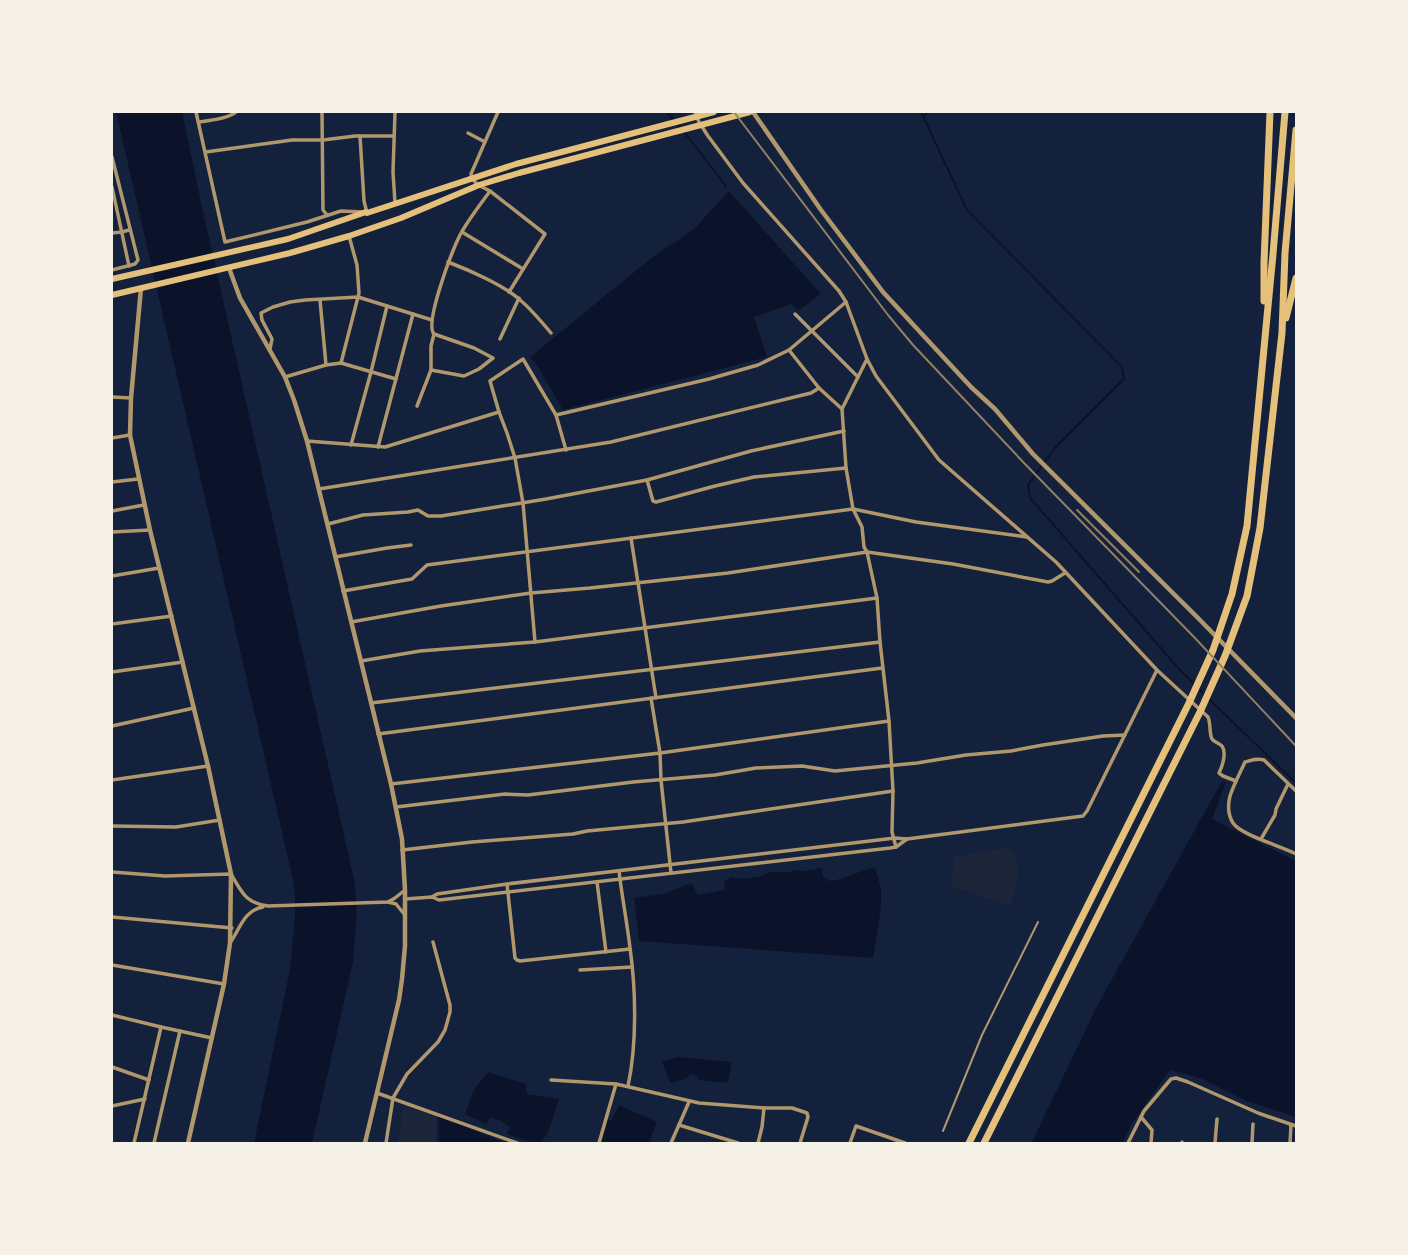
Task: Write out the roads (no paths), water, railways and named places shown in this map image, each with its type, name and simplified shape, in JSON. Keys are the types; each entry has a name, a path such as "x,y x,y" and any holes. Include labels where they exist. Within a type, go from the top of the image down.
{"highway":[{"path":"112,279 288,239 366,212 516,164 668,125 696,114 714,112"},
{"path":"112,295 290,253 349,236 400,218 478,185 752,112"},
{"path":"1265,333 1264,263 1270,112"},
{"path":"969,1143 1189,703 1213,650 1232,594 1247,526 1285,112"},
{"path":"984,1143 1200,712 1225,656 1247,596 1260,528 1282,334 1285,253 1296,130"},
{"path":"1282,334 1296,278"}],"street":[{"path":"196,112 225,242 307,222 341,211 366,212 360,136"},
{"path":"199,120 199,122 215,119 236,112"},
{"path":"322,112 323,210 327,215"},
{"path":"395,112 393,136 395,203"},
{"path":"497,112 472,171 472,178 478,185 490,191 545,234 510,292"},
{"path":"752,112 821,210 884,292 971,387 995,409 1033,454 1296,718"},
{"path":"696,114 701,125 743,183 839,290 846,302 866,360 876,376 939,460 1056,562 1157,670 1208,717 1213,740 1224,748 1219,773 1236,781"},
{"path":"468,133 485,142"},
{"path":"206,152 292,140 323,140 360,136 393,136"},
{"path":"112,157 129,230 138,260 135,264 112,270"},
{"path":"112,183 118,183"},
{"path":"112,187 114,207 122,232 129,266"},
{"path":"417,406 432,370 431,346 434,334 432,333 432,320 448,262 462,232 490,191"},
{"path":"114,207 124,206"},
{"path":"112,233 129,230"},
{"path":"462,232 523,269"},
{"path":"341,363 358,297 359,282 357,265 349,236"},
{"path":"448,262 466,269 519,298 551,333"},
{"path":"229,268 240,298 285,377 307,441 396,807 402,850 405,890 405,946 402,979 365,1143"},
{"path":"141,288 131,398 130,435 138,479 208,766 231,874 232,928 224,984 188,1143"},
{"path":"270,349 272,340 262,320 261,313 273,307 290,302 358,297 432,320"},
{"path":"500,339 519,298"},
{"path":"320,300 326,365"},
{"path":"556,415 758,365 789,350 846,302"},
{"path":"351,445 372,372 387,306"},
{"path":"378,447 413,314"},
{"path":"795,314 858,377"},
{"path":"432,370 464,376 479,369 493,358 474,348 434,334"},
{"path":"789,350 820,388 842,410"},
{"path":"535,642 523,503 515,458 490,381 523,359 556,415 566,450"},
{"path":"866,360 842,410 846,468 853,509 862,527 864,547 867,552 878,598 882,668 889,721 892,765 892,832 895,838 896,847"},
{"path":"285,377 326,365 341,363 396,379"},
{"path":"319,489 611,442 811,393 820,388"},
{"path":"112,397 131,398"},
{"path":"307,441 385,447 499,412"},
{"path":"328,524 363,515 418,510 428,516 441,516 523,503 647,480 751,450 844,431"},
{"path":"112,438 130,435"},
{"path":"647,480 653,501 656,502 754,477 846,468"},
{"path":"112,482 138,479"},
{"path":"112,511 144,505"},
{"path":"344,591 412,579 427,564 853,509 916,522 1027,537"},
{"path":"112,532 150,530"},
{"path":"631,538 656,698"},
{"path":"335,557 411,545"},
{"path":"351,622 441,606 531,593 638,583 867,552 954,564 1048,582 1065,573"},
{"path":"112,576 159,568"},
{"path":"361,661 420,651 535,642 878,598"},
{"path":"112,624 172,616"},
{"path":"371,703 880,642"},
{"path":"112,672 183,662"},
{"path":"378,734 882,668"},
{"path":"405,899 432,897 437,894 507,884 895,838 907,839 1083,816 1087,811 1157,670"},
{"path":"651,698 660,753 671,873"},
{"path":"112,726 194,708"},
{"path":"391,784 660,753 889,721"},
{"path":"396,807 505,794 528,795 715,775 756,768 802,766 835,771 918,763 966,755 1011,751 1103,736 1125,735"},
{"path":"1296,791 1264,760 1258,759 1245,762 1230,797 1228,810 1230,819 1243,831 1296,854"},
{"path":"112,780 208,766"},
{"path":"1261,839 1275,816 1276,809 1288,784"},
{"path":"402,850 472,842 573,834 587,831 666,823 893,791"},
{"path":"112,826 176,827 220,820"},
{"path":"432,897 439,900 896,847 907,839"},
{"path":"619,871 632,968 633,1038 628,1086"},
{"path":"112,872 165,876 231,874"},
{"path":"231,874 248,900 256,905 281,906 381,901 396,904 405,915"},
{"path":"597,882 606,952"},
{"path":"507,884 515,958 517,960 542,959 630,949"},
{"path":"388,902 405,890"},
{"path":"230,943 247,916 258,908 268,906"},
{"path":"112,917 232,928"},
{"path":"386,1143 393,1098 407,1074 438,1042 445,1030 450,1012 450,1005 432,942"},
{"path":"112,965 224,984"},
{"path":"580,970 632,968"},
{"path":"112,1015 161,1028 212,1038"},
{"path":"134,1143 161,1028"},
{"path":"154,1143 180,1031"},
{"path":"112,1067 149,1080"},
{"path":"1128,1143 1141,1117 1168,1082 1171,1079 1176,1078 1258,1113 1296,1126"},
{"path":"551,1080 616,1084 689,1102 764,1108 792,1108 806,1113 808,1117 808,1122 800,1143"},
{"path":"599,1143 616,1084"},
{"path":"377,1093 517,1143"},
{"path":"112,1106 145,1099"},
{"path":"671,1143 689,1102"},
{"path":"758,1143 762,1127 764,1108"},
{"path":"1141,1117 1152,1130 1151,1143"},
{"path":"1216,1143 1217,1119"},
{"path":"1252,1143 1253,1124"},
{"path":"679,1125 721,1141 738,1143"},
{"path":"1290,1143 1291,1125"},
{"path":"850,1143 856,1126 905,1143"}],"lane":[{"path":"943,1131 982,1035 1038,922"}],"waterway":[{"path":"667,112 726,186"},
{"path":"921,112 967,210 1122,367 1124,379 1054,449 1028,485 1030,498 1180,670 1195,685"},
{"path":"923,116 929,112"},
{"path":"1198,688 1205,695"},
{"path":"1208,698 1296,783"}],"railway":[{"path":"734,112 888,315 913,345 1025,464 1194,637 1296,746"},
{"path":"1077,510 1139,572"}]}
